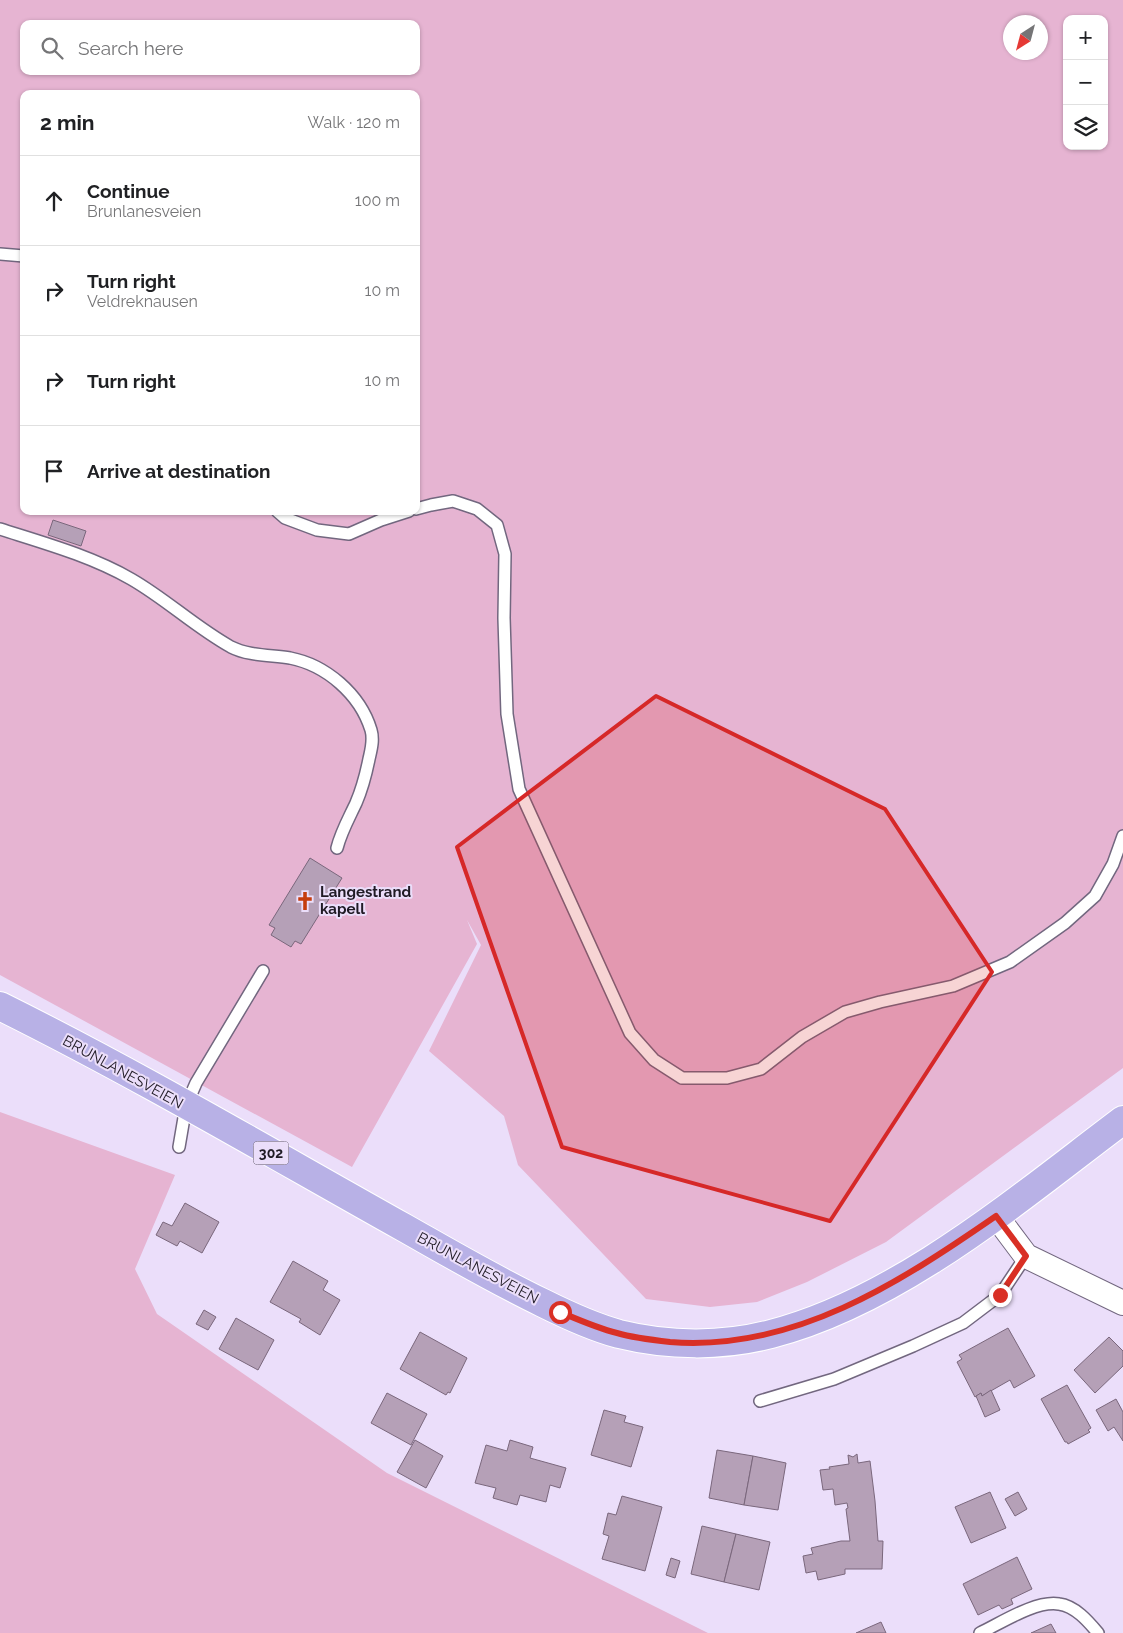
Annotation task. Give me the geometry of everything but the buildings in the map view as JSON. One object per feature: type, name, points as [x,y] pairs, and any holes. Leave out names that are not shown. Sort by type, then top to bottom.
[{"type":"main road","name":"BRUNLANESVEIEN","points":[[0,1006],[186,1106],[519,1291],[587,1324],[619,1334],[653,1340],[694,1344],[738,1340],[769,1335],[803,1325],[834,1312],[940,1255],[996,1216],[1123,1120]]},
{"type":"street","points":[[996,1216],[1026,1256],[1123,1303]]},
{"type":"lane","points":[[0,254],[20,256]]},
{"type":"lane","points":[[420,508],[453,501],[478,509],[496,525],[505,554],[504,618],[507,714],[519,790],[630,1033],[654,1060],[682,1078],[726,1078],[761,1069],[802,1037],[845,1012],[880,1002],[953,986],[1010,962],[1064,924],[1095,896],[1113,864],[1123,836]]},
{"type":"lane","points":[[281,515],[317,530],[349,534],[397,515]]},
{"type":"lane","points":[[0,530],[112,569],[145,588],[233,648],[255,654],[290,658],[311,665],[330,676],[347,690],[359,703],[367,718],[372,732],[372,745],[357,801],[339,837],[337,848]]},
{"type":"lane","points":[[179,1147],[186,1106],[196,1083],[262,971]]},
{"type":"lane","points":[[760,1401],[834,1378],[914,1346],[963,1323],[1000,1295],[1026,1256]]},
{"type":"lane","points":[[980,1633],[1025,1611],[1048,1603],[1061,1604],[1072,1609],[1098,1633]]},
{"type":"highlighted area","points":[[656,696],[885,809],[992,972],[830,1221],[562,1147],[457,847]]},
{"type":"shaded area","points":[[0,0],[1123,0],[1123,1068],[886,1242],[807,1282],[757,1302],[710,1307],[646,1299],[518,1165],[504,1116],[429,1051],[481,945],[467,920],[477,944],[352,1167],[0,975]]},
{"type":"shaded area","points":[[0,1112],[175,1175],[135,1269],[157,1314],[387,1473],[708,1633],[0,1633]]},
{"type":"place","name":"Langestrand kapell","points":[[305,901]]},
{"type":"route","points":[[560,1312],[587,1324],[619,1334],[653,1340],[694,1344],[769,1335],[803,1325],[868,1296],[940,1255],[996,1216],[1026,1256],[1000,1295]]}]
